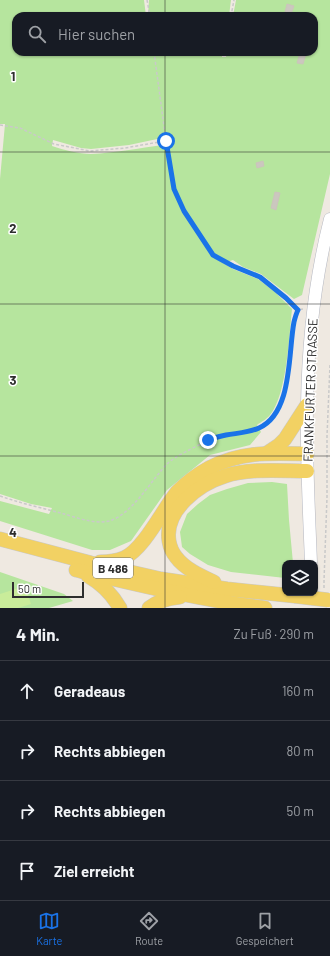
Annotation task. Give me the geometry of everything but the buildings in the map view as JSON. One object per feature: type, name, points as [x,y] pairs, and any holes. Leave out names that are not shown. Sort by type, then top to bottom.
[{"type":"main road","name":"FRANKFURTER STRASSE","points":[[311,560],[307,472],[309,357],[314,310],[330,219]]},
{"type":"main road","points":[[267,453],[279,446],[285,439],[307,405]]},
{"type":"main road","points":[[91,563],[124,558],[134,552],[145,540],[163,511],[178,491],[208,469],[232,459],[254,454],[307,454]]},
{"type":"main road","points":[[227,589],[198,575],[176,558],[170,546],[168,536],[169,526],[174,513],[204,485],[224,476],[237,473],[268,470],[307,472]]},
{"type":"main road","name":"B 486","points":[[0,539],[91,563],[161,579],[227,589],[295,596],[328,596]]},
{"type":"main road","name":"B 486","points":[[0,539],[76,570],[95,580],[104,586],[120,608]]},
{"type":"main road","name":"B 486","points":[[76,570],[133,584],[265,608]]},
{"type":"main road","points":[[312,596],[313,608]]},
{"type":"main road","points":[[149,608],[167,598],[179,597],[209,599]]},
{"type":"path","points":[[147,0],[149,12]]},
{"type":"path","points":[[232,12],[234,0]]},
{"type":"path","points":[[0,496],[85,520],[101,522],[111,521],[120,516],[133,505],[168,463],[186,451],[208,440],[226,435],[252,431],[261,427],[273,418],[279,409],[283,398],[289,373],[294,322],[298,310],[260,277],[233,266],[213,255],[184,211],[174,189],[155,56]]},
{"type":"path","points":[[0,125],[20,128],[54,144],[90,151],[125,148],[166,141]]},
{"type":"path","points":[[328,596],[324,581],[330,365]]},
{"type":"green space","points":[[0,0],[144,0],[146,12],[12,12],[12,56],[226,57],[318,56],[318,12],[234,12],[236,0],[330,0],[330,174],[302,295],[294,299],[261,274],[243,267],[233,260],[223,263],[233,269],[258,279],[275,292],[292,309],[284,379],[276,406],[266,419],[257,425],[261,432],[250,445],[210,455],[167,490],[131,541],[110,550],[92,550],[0,521],[0,501],[49,514],[52,508],[31,504],[0,494],[0,179],[5,124],[0,124]],"holes":[[[162,138],[163,145],[118,152],[91,154],[72,152],[52,146],[53,140],[81,148],[91,149],[129,145]]]},
{"type":"green space","points":[[149,0],[231,0],[230,12],[148,12]]},
{"type":"green space","points":[[272,482],[287,484],[293,560],[282,560],[282,578],[231,572],[208,565],[190,554],[182,547],[180,532],[187,514],[210,495],[248,483]]},
{"type":"green space","points":[[0,572],[64,594],[73,601],[49,608],[0,608]]},
{"type":"green space","points":[[25,586],[31,604],[18,608],[0,608],[0,594]]},
{"type":"route","points":[[166,141],[174,189],[184,211],[213,255],[233,266],[260,277],[298,310],[294,322],[289,373],[283,398],[279,409],[273,418],[261,427],[252,431],[226,435],[208,440]]}]
